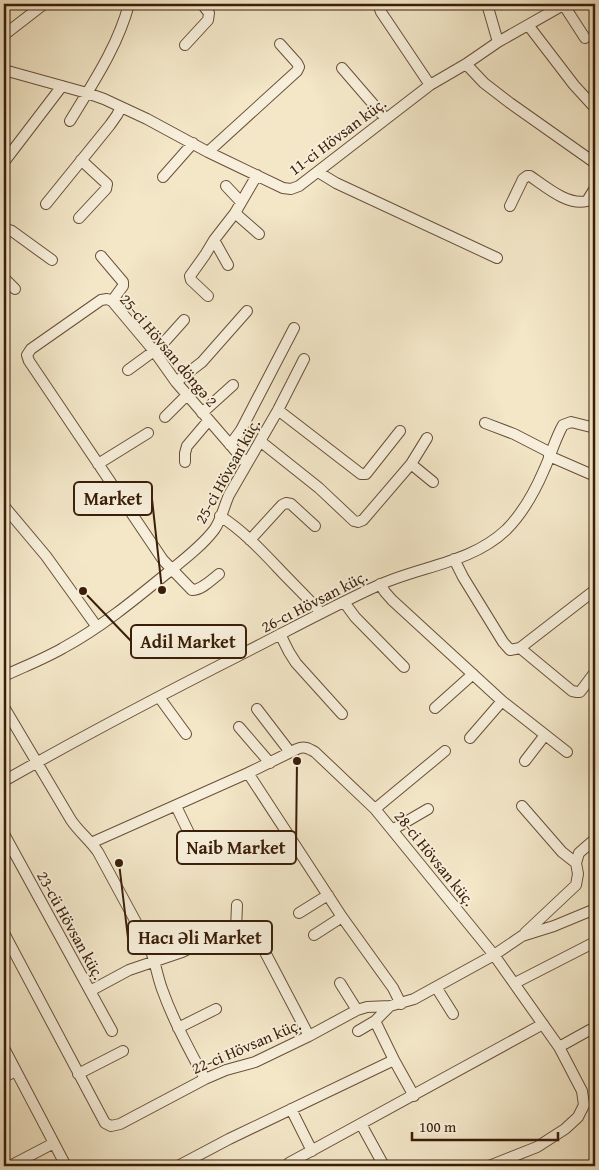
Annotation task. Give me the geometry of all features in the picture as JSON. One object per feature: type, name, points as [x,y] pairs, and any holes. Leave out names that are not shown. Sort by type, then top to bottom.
[{"type":"street","points":[[4,35],[44,4]]},
{"type":"street","points":[[70,121],[109,55],[124,23],[129,4]]},
{"type":"street","points":[[185,46],[208,20],[209,14],[202,4]]},
{"type":"street","points":[[378,4],[381,12],[430,85]]},
{"type":"street","points":[[486,4],[498,42]]},
{"type":"street","points":[[564,4],[585,38]]},
{"type":"street","name":"11-ci Hövsan küç.","points":[[4,70],[87,93],[121,107],[208,152],[283,188],[291,189],[299,186],[318,172],[430,85],[498,42],[564,4]]},
{"type":"street","points":[[528,25],[574,86],[595,108]]},
{"type":"street","points":[[208,152],[297,71],[297,63],[280,44]]},
{"type":"street","points":[[466,64],[484,83],[510,103],[595,163]]},
{"type":"street","points":[[342,68],[386,119]]},
{"type":"street","points":[[4,162],[62,86]]},
{"type":"street","points":[[46,204],[114,120],[121,107]]},
{"type":"street","points":[[163,177],[193,143]]},
{"type":"street","points":[[79,218],[106,189],[106,184],[81,160]]},
{"type":"street","points":[[318,172],[336,183],[496,258]]},
{"type":"street","points":[[208,296],[191,280],[190,276],[235,213],[257,175]]},
{"type":"street","points":[[510,206],[526,176],[530,176],[558,196],[582,202],[587,201],[595,188]]},
{"type":"street","points":[[226,186],[241,202]]},
{"type":"street","points":[[235,213],[259,234]]},
{"type":"street","points":[[4,232],[12,231],[52,260]]},
{"type":"street","points":[[214,240],[228,265]]},
{"type":"street","points":[[101,256],[123,282],[123,286],[112,301]]},
{"type":"street","points":[[5,280],[14,289]]},
{"type":"street","name":"25-ci Hövsan döngə 2","points":[[219,574],[196,590],[192,590],[162,560],[29,360],[27,355],[30,349],[101,300],[112,301],[154,351],[176,382],[246,463]]},
{"type":"street","points":[[176,382],[202,362],[248,311]]},
{"type":"street","points":[[128,370],[154,351],[184,320]]},
{"type":"street","points":[[230,444],[241,430],[294,328]]},
{"type":"street","name":"25-ci Hövsan küç.","points":[[4,676],[63,648],[116,614],[172,569],[214,530],[229,495],[278,410],[304,359]]},
{"type":"street","points":[[185,462],[187,446],[206,417],[233,386]]},
{"type":"street","points":[[165,417],[187,395]]},
{"type":"street","points":[[278,410],[361,474],[366,474],[400,431]]},
{"type":"street","name":"26-cı Hövsan küç.","points":[[4,781],[158,697],[321,613],[380,584],[466,556],[493,540],[515,520],[526,503],[544,470],[563,425],[571,422],[595,428]]},
{"type":"street","points":[[485,423],[514,434],[550,455],[595,476]]},
{"type":"street","points":[[98,464],[148,433]]},
{"type":"street","points":[[260,440],[358,522],[363,520],[411,464],[427,438]]},
{"type":"street","points":[[411,464],[433,482]]},
{"type":"street","points":[[250,540],[286,503],[291,504],[315,526]]},
{"type":"street","points":[[4,506],[46,556],[97,627]]},
{"type":"street","points":[[220,516],[250,540],[321,613]]},
{"type":"street","points":[[454,559],[462,577],[510,650],[520,648],[595,590]]},
{"type":"street","points":[[380,584],[392,600],[502,701],[567,752]]},
{"type":"street","points":[[344,602],[355,617],[404,667]]},
{"type":"street","points":[[280,634],[296,663],[342,714]]},
{"type":"street","points":[[520,648],[572,691],[580,692],[595,672]]},
{"type":"street","points":[[435,708],[472,674]]},
{"type":"street","points":[[158,697],[186,734]]},
{"type":"street","points":[[470,738],[502,701]]},
{"type":"street","points":[[4,706],[78,830],[91,842],[98,852],[150,948],[161,987],[178,1028],[205,1079]]},
{"type":"street","points":[[257,708],[290,752]]},
{"type":"street","points":[[240,727],[270,763]]},
{"type":"street","points":[[525,761],[545,735]]},
{"type":"street","name":"28-ci Hövsan küç.","points":[[91,842],[176,806],[270,763],[297,748],[309,748],[315,752],[375,809],[494,955],[559,1047],[582,1091],[584,1105],[578,1118],[565,1129],[537,1147],[489,1166]]},
{"type":"street","points":[[375,809],[445,751]]},
{"type":"street","points":[[248,773],[342,917],[393,988],[395,1005],[358,1032]]},
{"type":"street","points":[[176,806],[190,833]]},
{"type":"street","points":[[522,806],[562,852],[576,863]]},
{"type":"street","points":[[392,830],[428,809]]},
{"type":"street","name":"23-cü Hövsan küç.","points":[[4,834],[112,1031]]},
{"type":"street","points":[[522,936],[576,885],[578,874],[576,863],[579,853],[595,839]]},
{"type":"street","points":[[299,913],[328,895]]},
{"type":"street","points":[[236,929],[237,905]]},
{"type":"street","name":"22-ci Hövsan küç.","points":[[4,933],[105,1123],[111,1126],[120,1124],[205,1079],[226,1070],[255,1062],[357,1010],[367,1007],[395,1005],[414,999],[494,955],[522,936],[554,926],[595,909]]},
{"type":"street","points":[[314,935],[342,917]]},
{"type":"street","points":[[90,991],[129,970],[182,952],[224,932],[242,928],[256,935],[309,1036]]},
{"type":"street","points":[[515,983],[595,942]]},
{"type":"street","points":[[340,983],[357,1010]]},
{"type":"street","points":[[436,987],[453,1014]]},
{"type":"street","points":[[178,1028],[216,1009]]},
{"type":"street","points":[[375,1021],[414,1096]]},
{"type":"street","points":[[288,1166],[289,1163],[543,1024]]},
{"type":"street","points":[[559,1047],[595,1027]]},
{"type":"street","points":[[4,1048],[66,1166]]},
{"type":"street","points":[[78,1074],[123,1051]]},
{"type":"street","points":[[178,1166],[229,1139],[394,1060]]},
{"type":"street","points":[[4,1077],[16,1071]]},
{"type":"street","points":[[291,1109],[312,1151]]},
{"type":"street","points":[[362,1124],[384,1166]]},
{"type":"street","points":[[10,1166],[54,1143]]},
{"type":"place","name":"Market","points":[[162,590]]},
{"type":"place","name":"Adil Market","points":[[83,591]]},
{"type":"place","name":"Naib Market","points":[[297,761]]},
{"type":"place","name":"Hacı Əli Market","points":[[119,863]]}]
